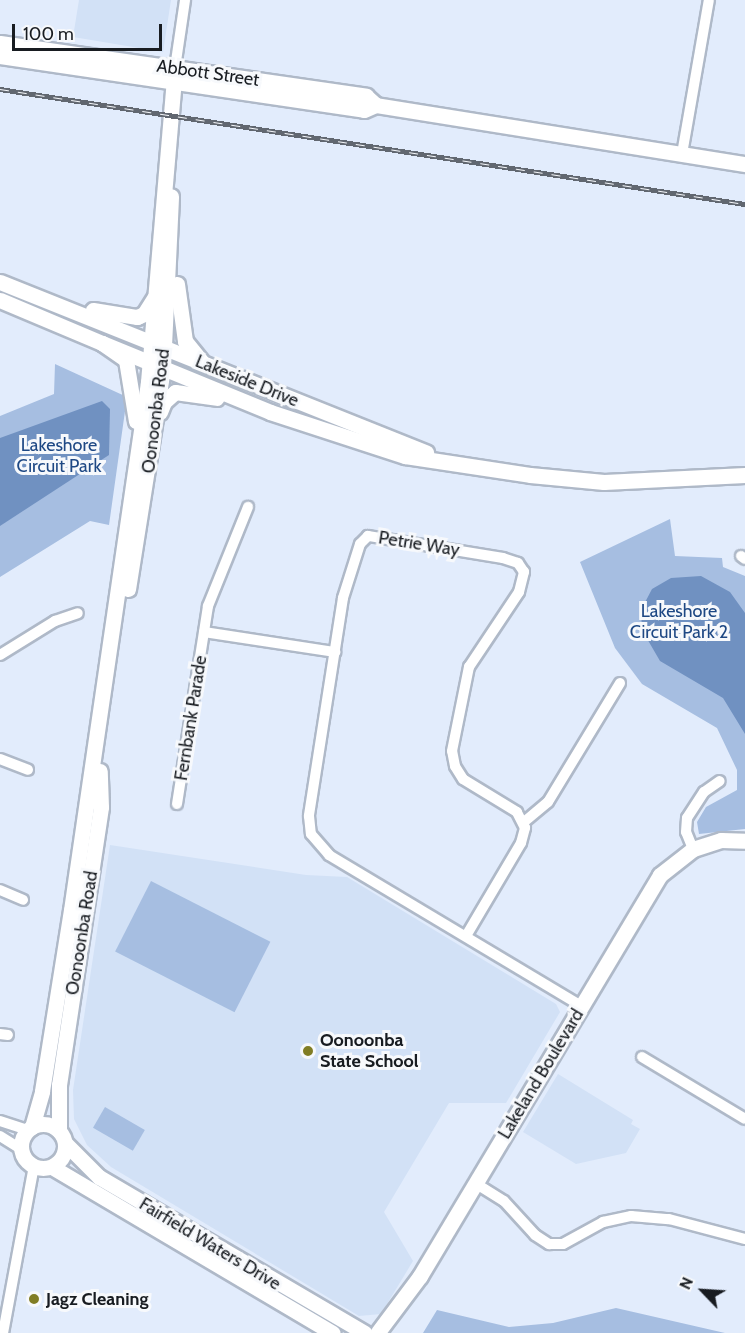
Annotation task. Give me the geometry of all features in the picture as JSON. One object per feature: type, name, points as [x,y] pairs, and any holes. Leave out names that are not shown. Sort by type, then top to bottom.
[{"type":"street","points":[[175,68],[186,0]]},
{"type":"street","points":[[682,154],[709,0]]},
{"type":"street","name":"Abbott Street","points":[[0,44],[366,96],[376,105]]},
{"type":"street","name":"Abbott Street","points":[[0,56],[173,84],[364,110],[376,105],[745,164]]},
{"type":"street","name":"Oonoonba Road","points":[[158,344],[156,293],[175,68]]},
{"type":"street","name":"Oonoonba Road","points":[[106,679],[140,523],[156,423],[156,365],[172,228],[169,140]]},
{"type":"street","points":[[172,228],[179,315],[185,341],[203,364]]},
{"type":"street","name":"Lakeside Drive","points":[[0,282],[46,298],[203,364],[461,464]]},
{"type":"street","points":[[46,298],[137,317],[149,309],[156,293]]},
{"type":"street","name":"Lakeside Drive","points":[[0,300],[270,412],[405,456],[604,482],[745,475]]},
{"type":"street","name":"Lakeside Drive","points":[[102,343],[129,365],[136,419],[135,472]]},
{"type":"street","name":"Oonoonba Road","points":[[30,1129],[44,1080],[98,735],[135,472],[156,365]]},
{"type":"street","points":[[156,423],[164,402],[175,392],[200,393],[270,412]]},
{"type":"street","name":"Fernbank Parade","points":[[177,804],[211,594],[248,507]]},
{"type":"street","name":"Petrie Way","points":[[524,822],[517,812],[463,779],[454,766],[452,751],[469,667],[524,584],[524,572],[518,563],[378,536],[365,537],[346,584],[309,816],[310,834],[329,855],[581,1006]]},
{"type":"street","points":[[0,655],[55,621],[78,614]]},
{"type":"street","name":"Fernbank Parade","points":[[204,632],[335,652]]},
{"type":"street","points":[[466,936],[521,843],[524,822],[548,802],[620,682]]},
{"type":"street","name":"Oonoonba Road","points":[[62,1137],[59,1085],[101,807],[98,735]]},
{"type":"street","points":[[0,759],[28,770]]},
{"type":"street","points":[[693,849],[686,832],[687,818],[704,792],[720,780]]},
{"type":"street","name":"Lakeland Boulevard","points":[[378,1333],[399,1308],[660,875],[693,849],[721,840],[745,841]]},
{"type":"street","points":[[0,890],[23,900]]},
{"type":"street","points":[[642,1057],[745,1119]]},
{"type":"street","points":[[0,1121],[30,1129],[46,1124],[62,1137],[62,1157],[52,1167],[34,1166]]},
{"type":"street","points":[[21,1149],[30,1129]]},
{"type":"street","points":[[0,1136],[21,1149],[34,1166],[3,1333]]},
{"type":"street","name":"Fairfield Waters Drive","points":[[62,1137],[99,1177],[378,1333]]},
{"type":"street","name":"Fairfield Waters Drive","points":[[52,1167],[333,1333]]},
{"type":"street","points":[[475,1183],[504,1201],[535,1235],[549,1244],[563,1244],[603,1222],[631,1216],[669,1220],[745,1239]]},
{"type":"shaded area","points":[[79,0],[171,0],[163,52],[73,37]]},
{"type":"shaded area","points":[[102,401],[110,409],[109,455],[0,526],[0,438]]},
{"type":"shaded area","points":[[701,576],[730,592],[745,613],[745,734],[723,698],[660,661],[642,630],[641,610],[652,589],[671,578]]},
{"type":"shaded area","name":"Oonoonba State School","points":[[110,845],[306,875],[347,877],[556,1004],[560,1012],[506,1103],[449,1103],[384,1212],[413,1261],[381,1314],[359,1316],[111,1167],[87,1145],[74,1119],[73,1090]]},
{"type":"shaded area","points":[[558,1074],[633,1120],[631,1124],[640,1129],[626,1153],[576,1164],[523,1132]]},
{"type":"green space","name":"Lakeshore Circuit Park","points":[[55,364],[127,397],[109,525],[90,521],[0,577],[0,416],[54,394]]},
{"type":"green space","name":"Lakeshore Circuit Park 2","points":[[670,519],[675,556],[722,558],[723,567],[745,576],[745,829],[699,834],[697,822],[706,807],[737,790],[737,770],[717,728],[642,684],[615,648],[580,562]]},
{"type":"green space","points":[[151,881],[270,942],[235,1012],[115,951]]},
{"type":"green space","points":[[105,1107],[145,1130],[133,1151],[93,1128]]},
{"type":"green space","points":[[616,1308],[725,1333],[423,1333],[437,1310],[509,1327],[553,1323]]},
{"type":"railway","points":[[0,89],[745,204]]},
{"type":"place","name":"Oonoonba State School","points":[[308,1051]]},
{"type":"place","name":"Jagz Cleaning","points":[[34,1299]]}]
